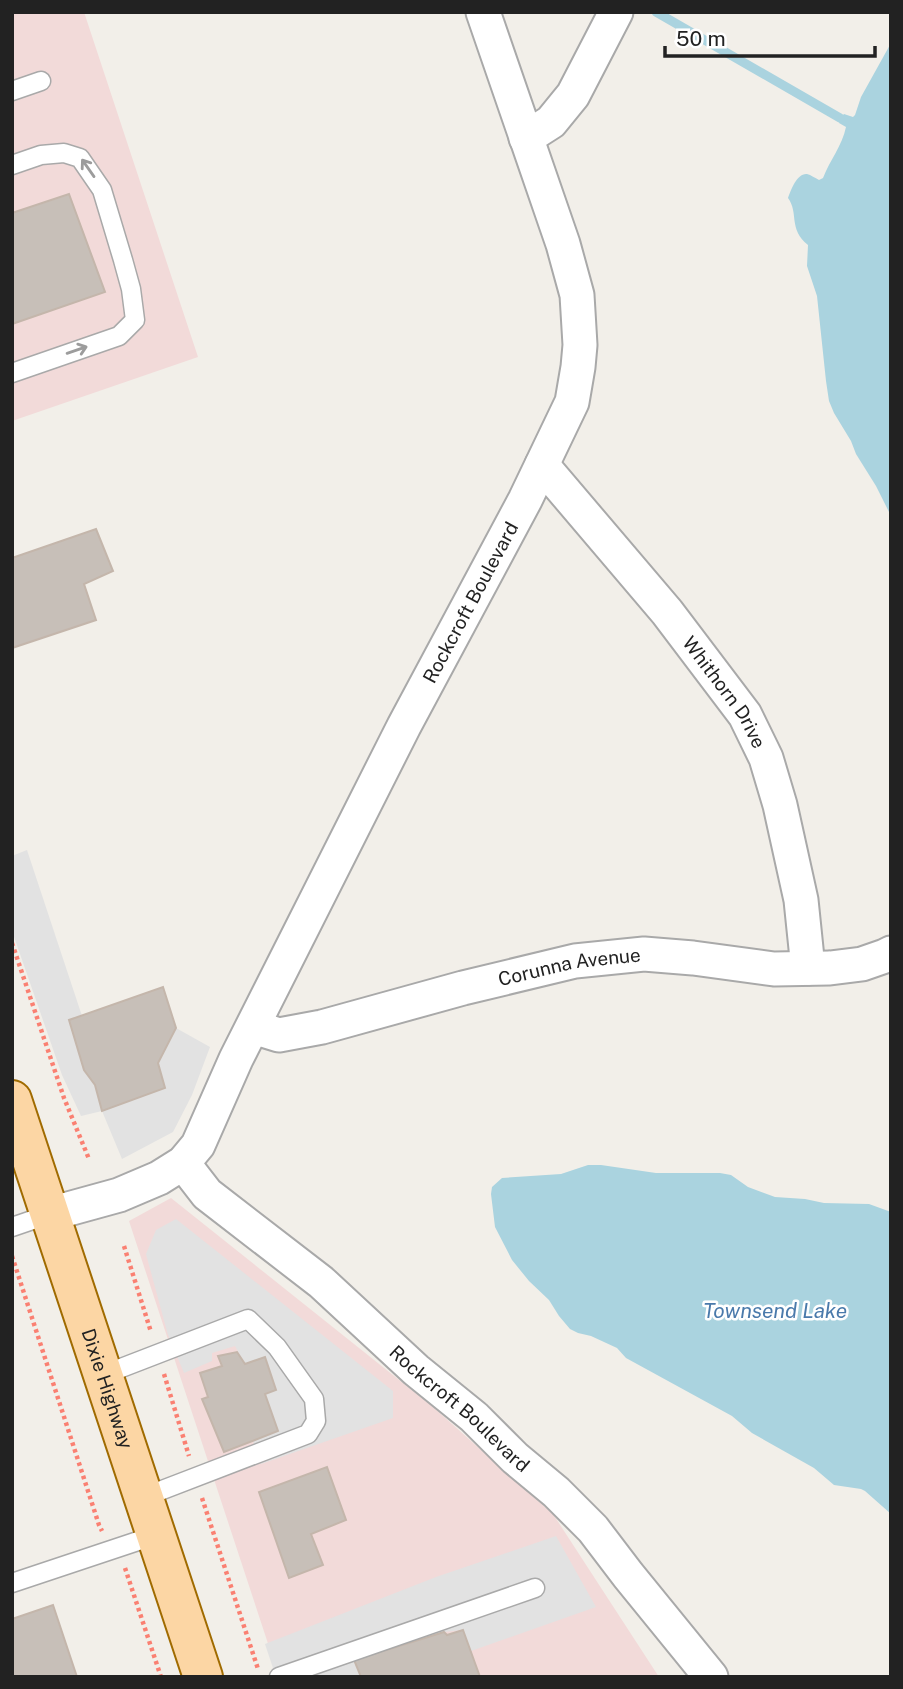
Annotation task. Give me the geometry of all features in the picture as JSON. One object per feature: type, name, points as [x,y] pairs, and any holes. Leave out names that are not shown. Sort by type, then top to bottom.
[{"type":"main road","name":"Dixie Highway","points":[[12,1100],[203,1677]]},
{"type":"street","name":"Rockcroft Boulevard","points":[[50,1214],[118,1195],[159,1178],[183,1163],[198,1145],[236,1059],[404,726],[525,500],[572,402],[580,345],[577,295],[563,244],[483,12]]},
{"type":"street","points":[[526,138],[551,122],[573,95],[616,12]]},
{"type":"street","name":"Whithorn Drive","points":[[541,466],[667,612],[745,715],[766,758],[779,804],[800,900],[808,968]]},
{"type":"street","name":"Corunna Avenue","points":[[253,1027],[279,1035],[322,1027],[463,988],[575,961],[645,954],[774,969],[830,968],[862,964],[891,953]]},
{"type":"street","name":"Rockcroft Boulevard","points":[[183,1163],[207,1194],[321,1282],[416,1370],[474,1417],[515,1458],[556,1492],[593,1529],[712,1677]]},
{"type":"lane","points":[[12,91],[41,81]]},
{"type":"lane","points":[[12,164],[41,155],[64,153],[80,158],[102,190],[131,289],[135,320],[119,336],[12,373]]},
{"type":"lane","points":[[12,1227],[50,1214]]},
{"type":"lane","points":[[103,1375],[248,1319],[277,1347],[314,1399],[316,1422],[308,1434],[144,1497]]},
{"type":"lane","points":[[12,1583],[156,1535]]},
{"type":"lane","points":[[279,1677],[535,1588]]},
{"type":"path","points":[[12,943],[64,1098],[89,1160]]},
{"type":"path","points":[[12,1256],[99,1525],[127,1572],[161,1677]]},
{"type":"shaded area","points":[[12,12],[84,12],[198,357],[12,421]]},
{"type":"shaded area","points":[[27,850],[82,1016],[69,1021],[84,1070],[95,1085],[102,1111],[81,1116],[62,1075],[12,931],[12,856]]},
{"type":"shaded area","points":[[176,1028],[210,1047],[192,1095],[173,1132],[122,1159],[102,1111],[165,1088],[158,1063]]},
{"type":"shaded area","points":[[171,1198],[433,1407],[553,1514],[659,1677],[279,1677],[129,1221]]},
{"type":"shaded area","points":[[176,1219],[393,1391],[393,1418],[261,1464],[253,1441],[278,1431],[265,1394],[276,1389],[265,1357],[245,1364],[235,1346],[212,1353],[212,1361],[184,1373],[168,1335],[146,1254],[156,1230]]},
{"type":"shaded area","points":[[556,1536],[596,1607],[471,1651],[463,1630],[444,1632],[355,1660],[361,1677],[276,1677],[265,1644],[436,1577]]},
{"type":"water","points":[[891,43],[891,516],[829,401],[817,296],[807,266],[808,245],[798,233],[788,198],[803,174],[819,180],[823,178],[846,127],[839,123],[840,118],[844,114],[853,117],[855,115],[861,97]]},
{"type":"water","name":"Townsend Lake","points":[[588,1165],[656,1173],[720,1173],[731,1175],[748,1187],[775,1197],[824,1203],[869,1204],[891,1212],[891,1514],[865,1491],[834,1485],[814,1468],[752,1433],[732,1416],[626,1358],[617,1348],[570,1329],[549,1300],[512,1260],[495,1227],[491,1194],[492,1187],[502,1178],[561,1174]]},
{"type":"building","points":[[69,194],[105,292],[12,324],[12,213]]},
{"type":"building","points":[[96,529],[113,571],[84,584],[96,620],[12,648],[12,558]]},
{"type":"building","points":[[163,987],[176,1028],[158,1063],[165,1088],[102,1111],[95,1085],[84,1070],[69,1020]]},
{"type":"building","points":[[237,1352],[245,1364],[265,1357],[276,1390],[265,1394],[278,1431],[224,1452],[202,1399],[208,1397],[200,1373],[222,1366],[218,1356]]},
{"type":"building","points":[[327,1467],[346,1520],[311,1534],[323,1565],[289,1578],[259,1492]]},
{"type":"building","points":[[53,1605],[77,1677],[12,1677],[12,1619]]},
{"type":"building","points":[[463,1630],[480,1677],[361,1677],[354,1660],[444,1632],[447,1635]]},
{"type":"waterway","points":[[656,12],[840,118]]}]
